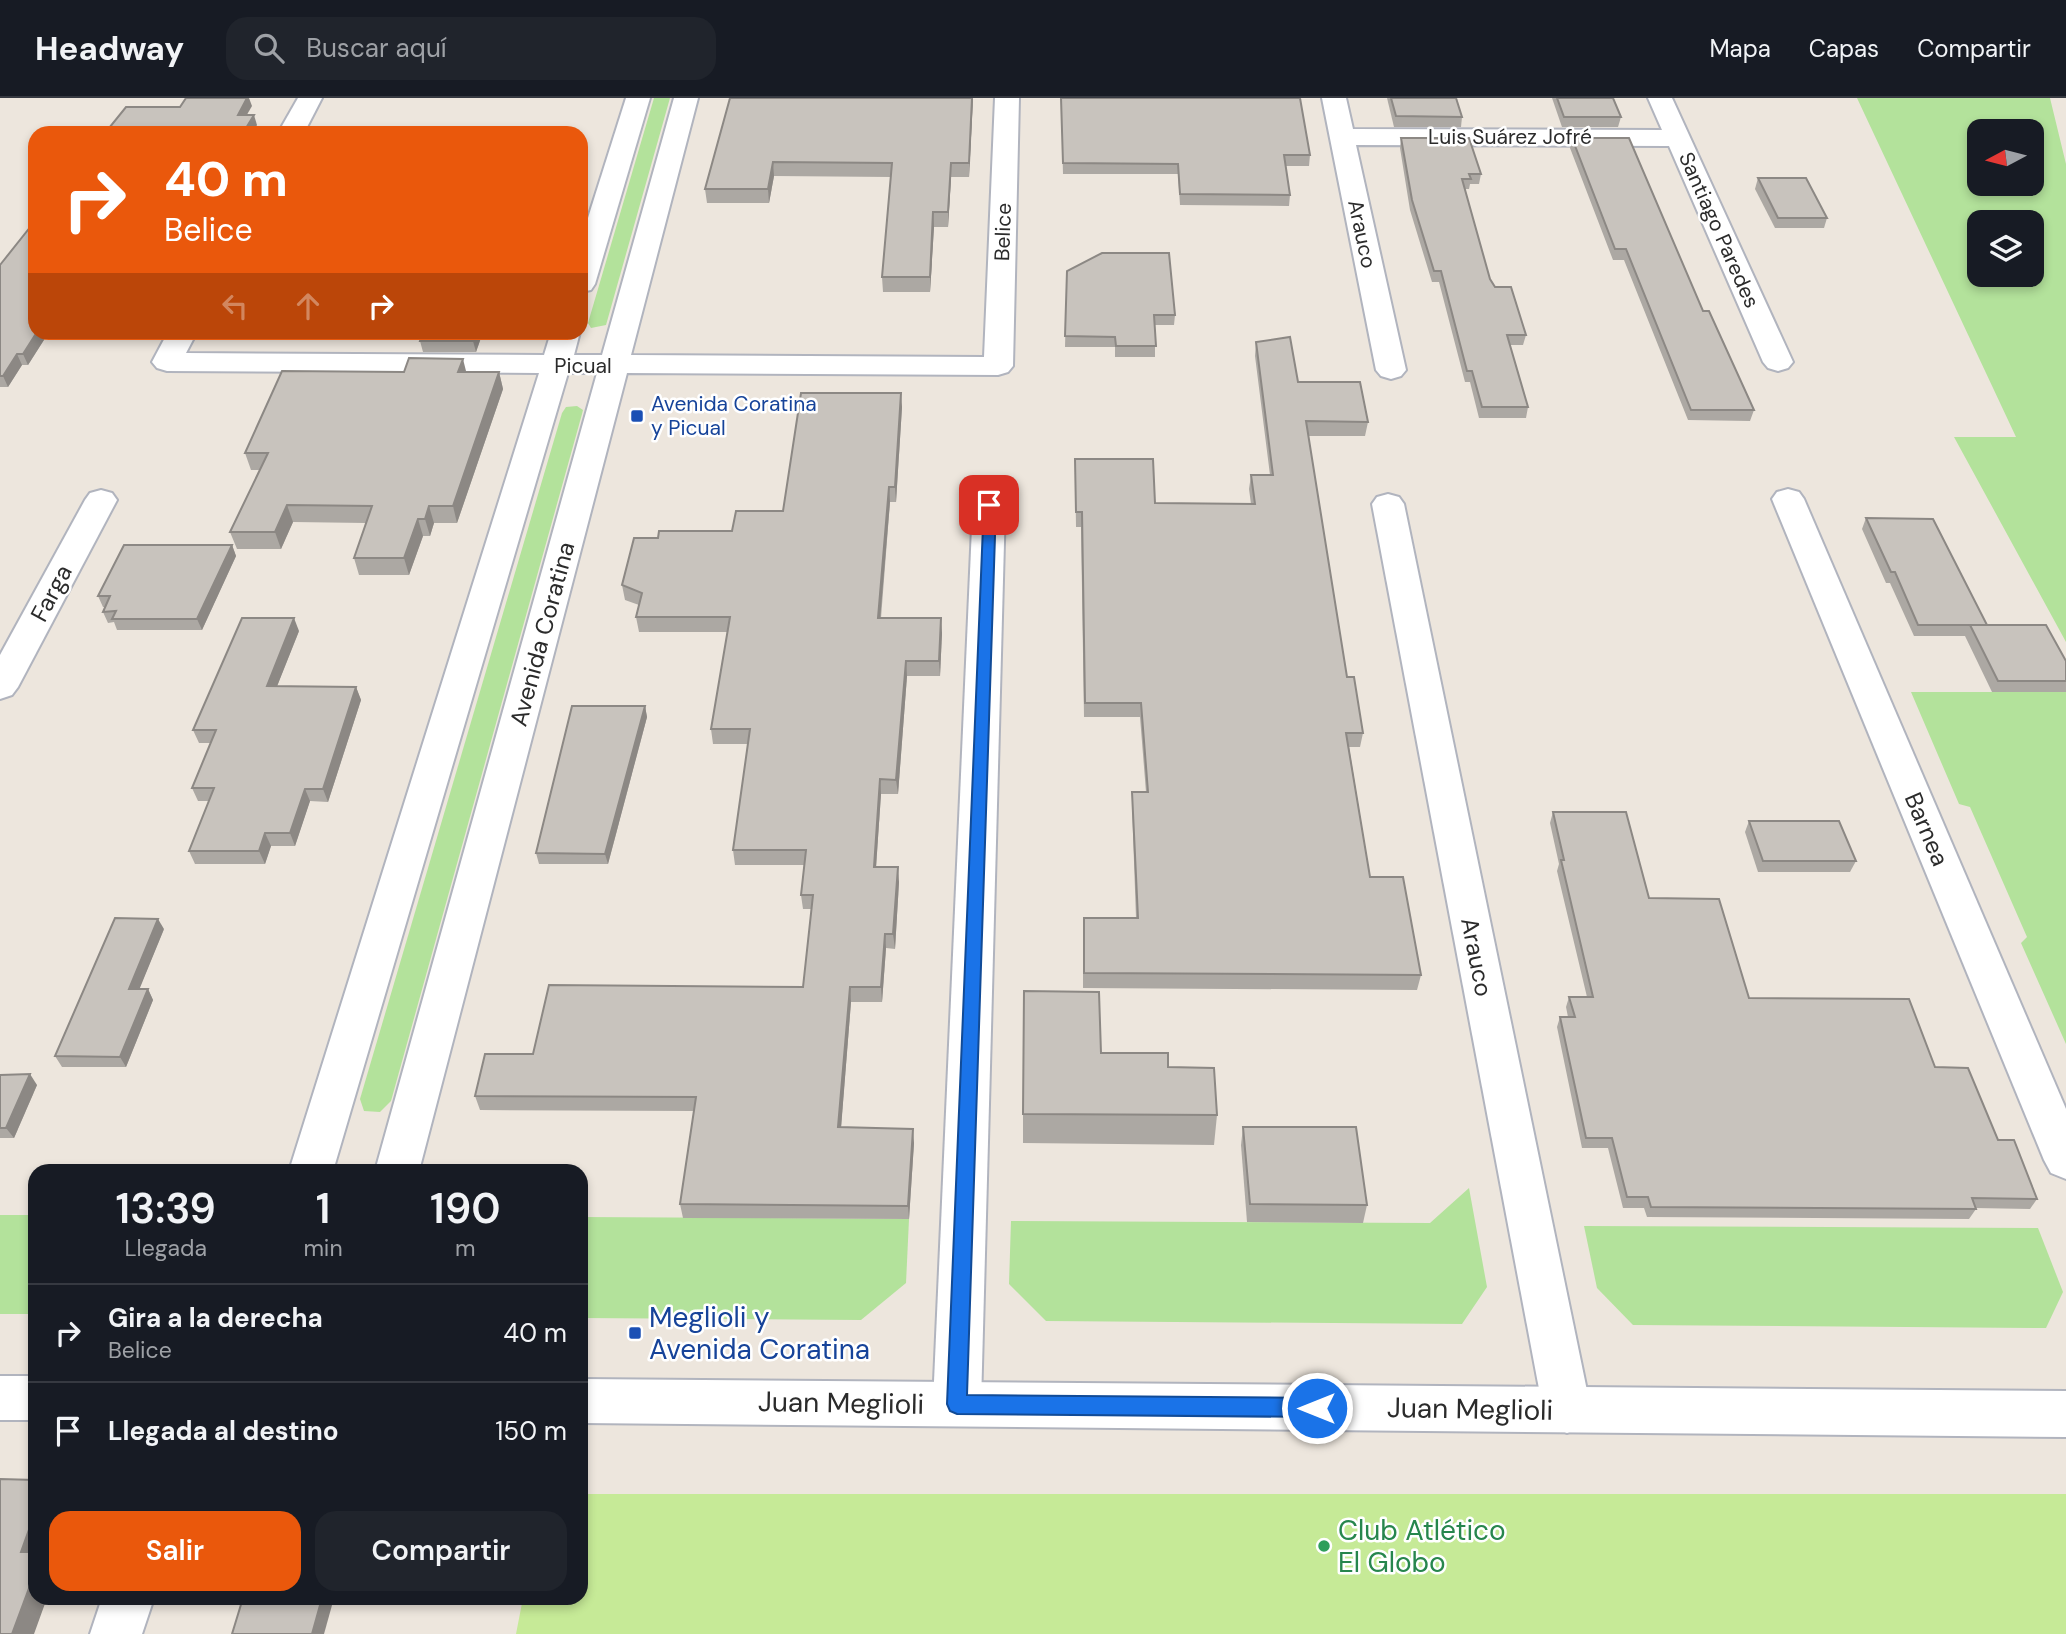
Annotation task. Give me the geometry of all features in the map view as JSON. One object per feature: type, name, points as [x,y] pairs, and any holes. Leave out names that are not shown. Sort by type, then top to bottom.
[{"type":"street","points":[[295,126],[310,98]]},
{"type":"street","points":[[588,261],[638,98]]},
{"type":"street","name":"Avenida Coratina","points":[[399,1164],[686,98]]},
{"type":"street","name":"Belice","points":[[998,366],[1007,98]]},
{"type":"street","name":"Arauco","points":[[1334,98],[1391,370]]},
{"type":"street","name":"Santiago Paredes","points":[[1660,98],[1779,362]]},
{"type":"street","name":"Luis Suárez Jofré","points":[[1342,137],[1678,138]]},
{"type":"street","name":"Picual","points":[[179,340],[167,362],[561,349],[614,366],[998,366]]},
{"type":"street","points":[[313,1164],[561,349]]},
{"type":"street","name":"Barnea","points":[[1788,499],[2066,1160]]},
{"type":"street","name":"Farga","points":[[0,687],[101,500]]},
{"type":"street","name":"Arauco","points":[[1388,504],[1567,1410]]},
{"type":"street","points":[[957,1404],[989,505]]},
{"type":"street","points":[[0,1398],[28,1398]]},
{"type":"street","name":"Juan Meglioli","points":[[588,1401],[2066,1414]]},
{"type":"street","points":[[116,1634],[126,1605]]},
{"type":"green space","points":[[654,98],[670,98],[606,325],[591,328],[588,323]]},
{"type":"green space","points":[[1857,98],[2050,98],[2066,164],[2066,642],[1954,437],[2016,437]]},
{"type":"green space","points":[[577,406],[583,410],[582,414],[391,1101],[380,1112],[364,1111],[360,1099],[562,413],[566,407]]},
{"type":"green space","points":[[1911,692],[2066,692],[2066,1044],[2021,943],[2027,937],[1970,807],[1959,804]]},
{"type":"green space","points":[[1469,1188],[1487,1287],[1462,1324],[1046,1321],[1009,1284],[1011,1221],[1430,1223]]},
{"type":"green space","points":[[0,1215],[28,1215],[28,1314],[0,1314]]},
{"type":"green space","points":[[588,1217],[909,1219],[906,1283],[861,1320],[588,1318]]},
{"type":"green space","points":[[1584,1226],[2038,1228],[2063,1292],[2046,1328],[1633,1325],[1597,1288]]},
{"type":"green space","name":"Club Atlético El Globo","points":[[588,1494],[2066,1494],[2066,1634],[516,1634],[522,1605],[588,1605]]},
{"type":"building","points":[[186,98],[247,98],[238,115],[254,115],[247,126],[111,126],[126,107],[180,107]]},
{"type":"building","points":[[730,98],[972,98],[969,163],[951,163],[948,212],[933,212],[930,277],[882,277],[892,163],[773,162],[768,189],[705,189]]},
{"type":"building","points":[[1061,98],[1300,98],[1310,155],[1284,155],[1290,195],[1180,194],[1178,164],[1063,163]]},
{"type":"building","points":[[1391,98],[1456,98],[1462,117],[1396,116]]},
{"type":"building","points":[[1557,98],[1613,98],[1621,117],[1564,117]]},
{"type":"building","points":[[1401,138],[1469,138],[1481,174],[1469,174],[1471,179],[1462,179],[1490,279],[1495,287],[1511,287],[1526,335],[1507,335],[1528,407],[1482,407],[1472,371],[1467,371],[1441,271],[1434,271],[1412,200]]},
{"type":"building","points":[[1572,138],[1629,138],[1703,311],[1709,311],[1754,410],[1691,410],[1626,249],[1615,249]]},
{"type":"building","points":[[1758,178],[1806,178],[1827,218],[1778,218]]},
{"type":"building","points":[[28,230],[28,340],[32,340],[23,354],[17,354],[3,376],[0,376],[0,265]]},
{"type":"building","points":[[1102,253],[1169,253],[1175,315],[1154,315],[1156,346],[1116,346],[1115,337],[1065,336],[1067,271]]},
{"type":"building","points":[[1290,337],[1298,382],[1360,382],[1368,422],[1306,421],[1347,677],[1354,677],[1363,733],[1346,733],[1370,877],[1403,877],[1421,975],[1084,973],[1084,918],[1138,918],[1132,792],[1148,792],[1141,703],[1085,703],[1082,512],[1076,512],[1075,459],[1153,459],[1155,503],[1255,504],[1251,475],[1273,475],[1256,342]]},
{"type":"building","points":[[420,340],[473,340],[473,341]]},
{"type":"building","points":[[409,358],[463,359],[458,372],[499,372],[453,506],[429,506],[425,519],[418,519],[404,558],[354,558],[372,506],[287,505],[275,532],[230,532],[268,453],[245,453],[282,371],[404,372]]},
{"type":"building","points":[[801,393],[901,393],[895,487],[889,487],[878,618],[941,618],[939,661],[906,661],[896,780],[880,779],[874,867],[898,867],[893,934],[885,934],[881,987],[850,987],[838,1127],[913,1129],[908,1206],[680,1204],[696,1097],[475,1096],[485,1054],[533,1054],[549,985],[803,987],[813,895],[801,895],[806,850],[733,850],[750,729],[711,729],[730,617],[636,617],[642,593],[622,585],[634,538],[658,538],[659,531],[732,531],[736,511],[783,511]]},
{"type":"building","points":[[1866,518],[1933,519],[1987,625],[1918,625],[1895,572],[1891,572]]},
{"type":"building","points":[[124,545],[232,545],[197,619],[112,619],[116,611],[103,612],[110,596],[98,596]]},
{"type":"building","points":[[242,618],[294,618],[267,686],[356,687],[323,789],[305,789],[290,833],[265,833],[259,851],[189,851],[214,788],[192,788],[216,730],[193,730]]},
{"type":"building","points":[[1970,625],[2046,625],[2066,661],[2066,681],[1998,681]]},
{"type":"building","points":[[572,706],[645,706],[605,854],[536,853]]},
{"type":"building","points":[[1553,812],[1626,812],[1649,898],[1719,899],[1749,998],[1909,999],[1935,1067],[1968,1068],[1998,1140],[2014,1140],[2037,1199],[1972,1198],[1976,1209],[1651,1207],[1648,1197],[1627,1197],[1612,1138],[1586,1138],[1560,1017],[1575,1017],[1569,997],[1593,997],[1561,860],[1564,860]]},
{"type":"building","points":[[1749,821],[1839,821],[1856,861],[1763,861]]},
{"type":"building","points":[[115,918],[158,919],[129,989],[148,989],[120,1057],[55,1056]]},
{"type":"building","points":[[1024,991],[1099,992],[1101,1053],[1168,1053],[1168,1067],[1214,1068],[1217,1115],[1023,1114]]},
{"type":"building","points":[[30,1074],[6,1128],[0,1128],[0,1075]]},
{"type":"building","points":[[1243,1127],[1356,1127],[1367,1205],[1250,1204]]},
{"type":"building","points":[[0,1479],[28,1480],[28,1532],[21,1552],[28,1552],[28,1591],[12,1634],[0,1634]]},
{"type":"building","points":[[241,1605],[320,1605],[312,1634],[232,1634]]},
{"type":"place","name":"Avenida Coratina y Picual","points":[[637,416]]},
{"type":"place","name":"Meglioli y Avenida Coratina","points":[[635,1333]]},
{"type":"place","name":"Club Atlético El Globo","points":[[1324,1546]]},
{"type":"route","points":[[989,505],[957,1404],[1317,1408]]}]
